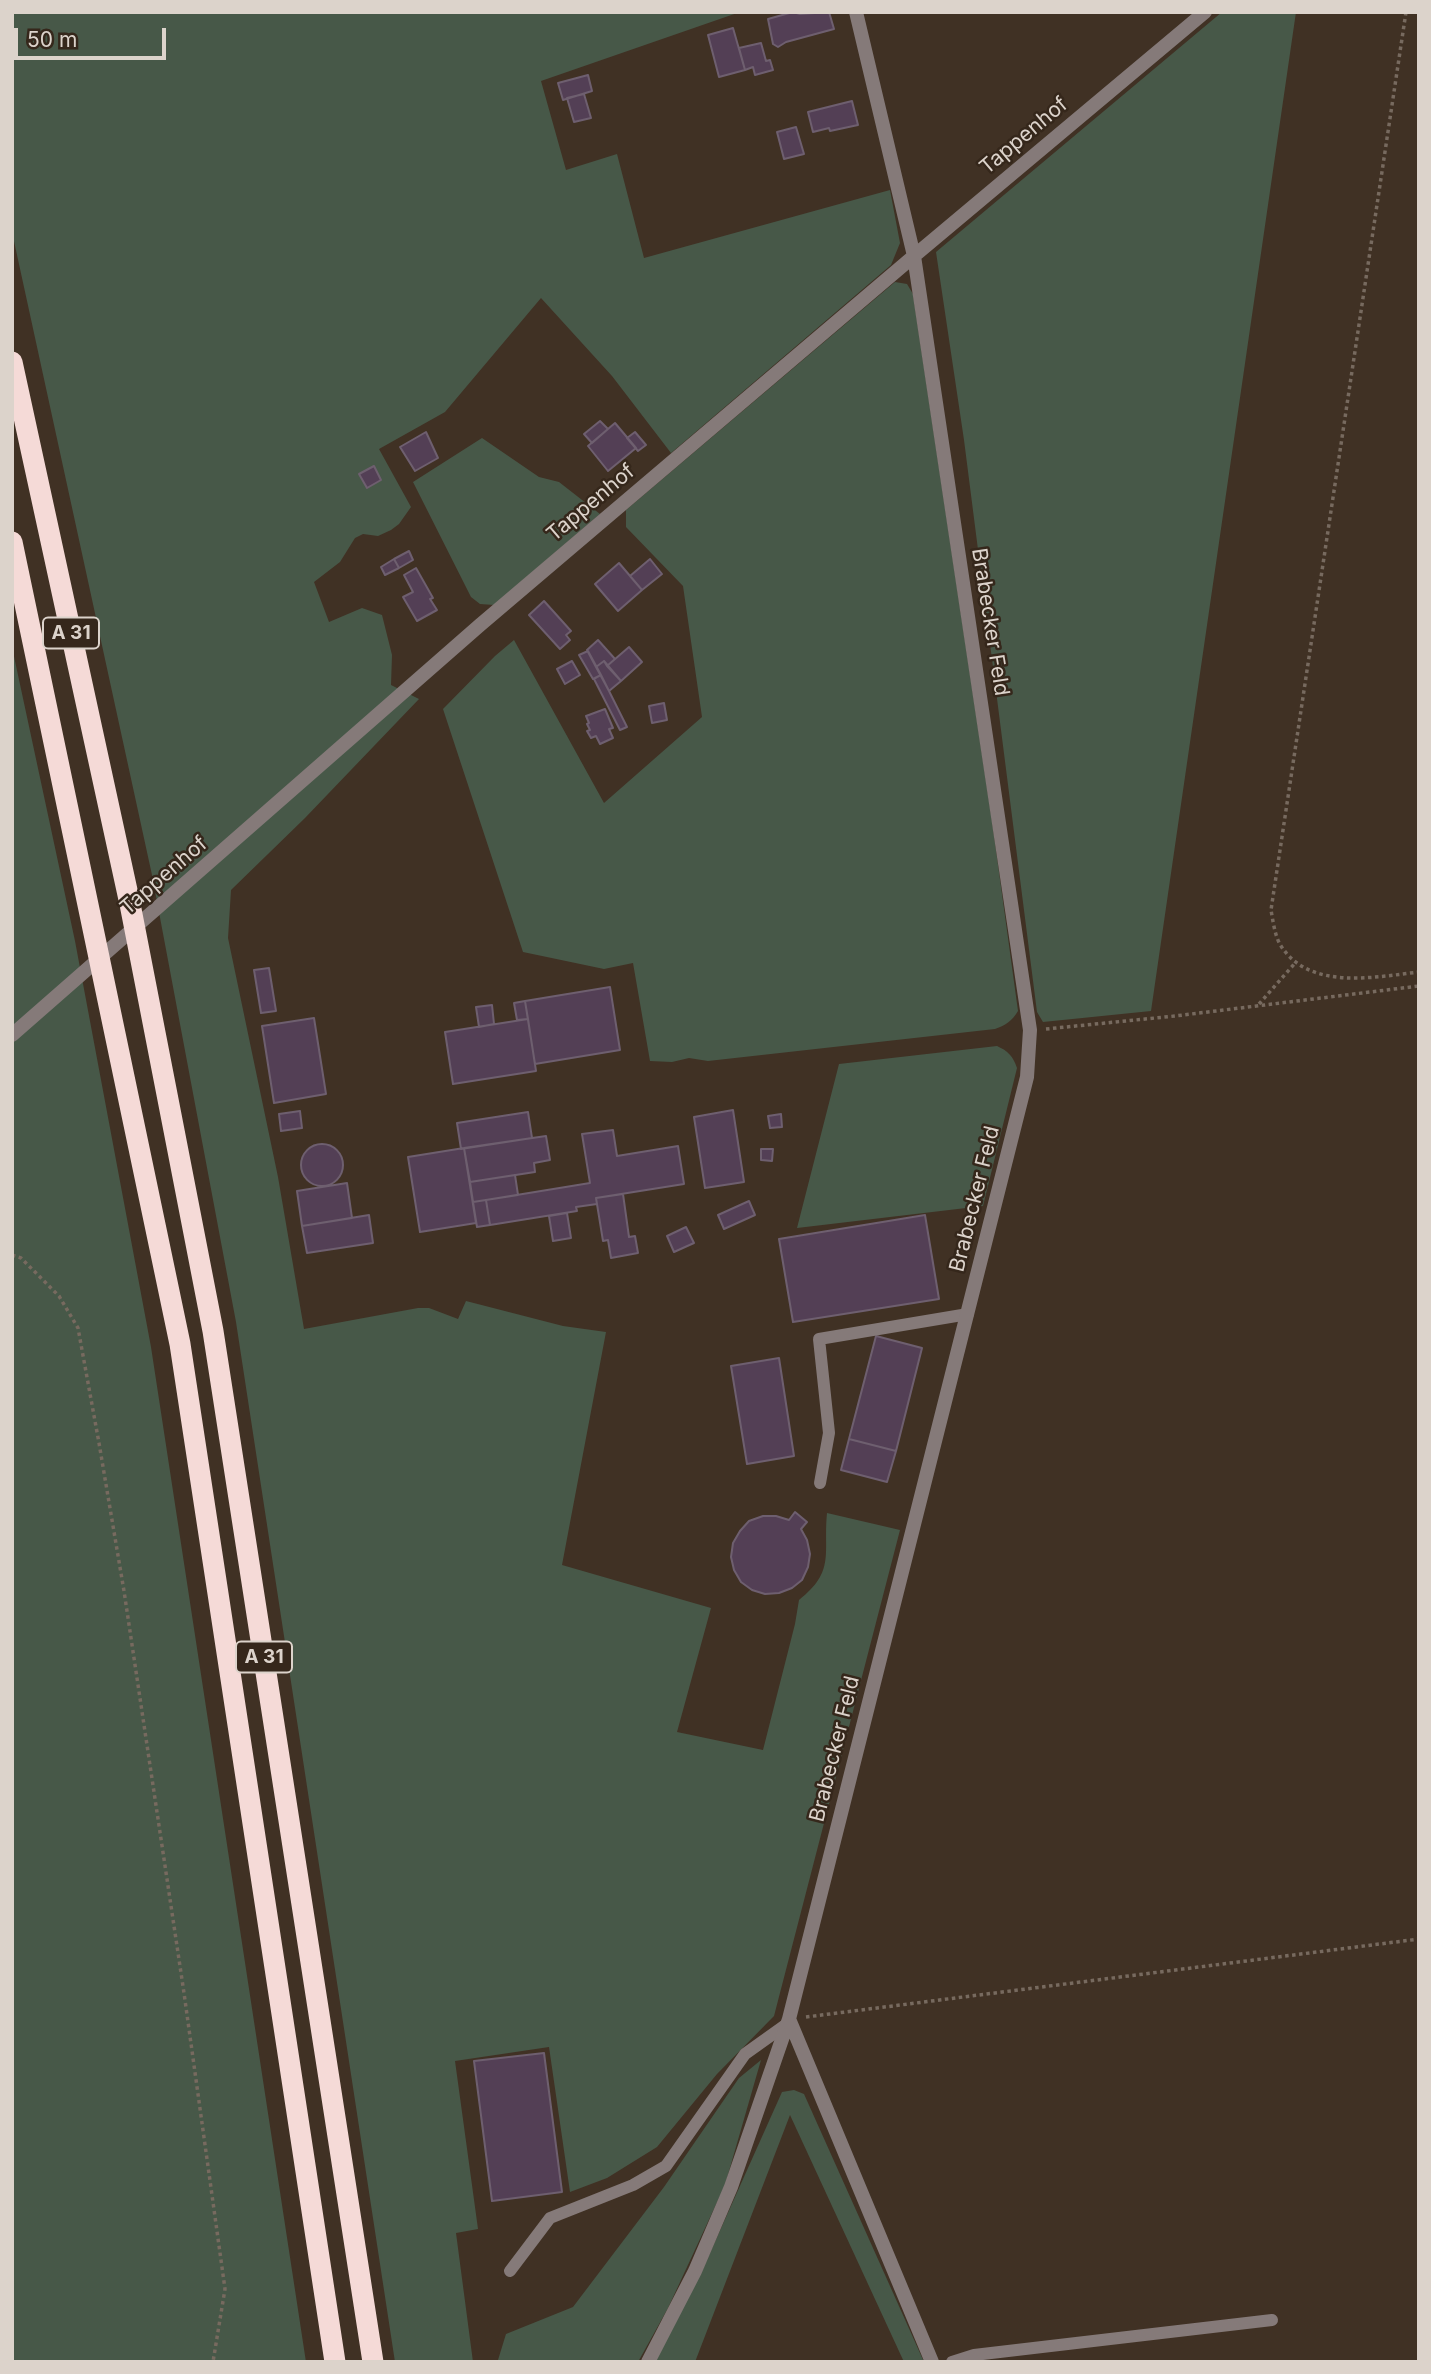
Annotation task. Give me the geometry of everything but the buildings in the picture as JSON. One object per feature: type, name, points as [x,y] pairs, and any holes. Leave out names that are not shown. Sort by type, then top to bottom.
[{"type":"highway","name":"A 31","points":[[12,362],[130,904],[213,1331],[373,2362]]},
{"type":"highway","name":"A 31","points":[[12,542],[180,1344],[335,2362]]},
{"type":"street","name":"Brabecker Feld","points":[[648,2362],[695,2271],[731,2187],[788,2022],[1027,1077],[1030,1030],[914,256],[856,12]]},
{"type":"street","name":"Tappenhof","points":[[12,1035],[475,629],[1205,12]]},
{"type":"street","points":[[788,2022],[932,2362]]},
{"type":"lane","points":[[820,1483],[829,1433],[819,1339],[968,1314]]},
{"type":"lane","points":[[510,2272],[550,2218],[633,2185],[666,2166],[746,2054],[788,2022]]},
{"type":"lane","points":[[952,2362],[974,2355],[1272,2320]]},
{"type":"path","points":[[1406,12],[1271,910],[1281,946],[1296,962],[1309,969],[1337,978],[1419,972]]},
{"type":"path","points":[[1258,1005],[1296,962]]},
{"type":"path","points":[[1030,1030],[1175,1016],[1419,986]]},
{"type":"path","points":[[12,1255],[22,1258],[59,1296],[78,1328],[97,1430],[184,1993],[225,2289],[213,2362]]},
{"type":"path","points":[[788,2022],[1419,1939]]},
{"type":"green space","points":[[12,12],[740,12],[541,81],[566,170],[617,154],[644,258],[890,190],[900,243],[891,265],[671,453],[612,376],[541,298],[445,412],[379,449],[411,507],[391,530],[378,536],[363,534],[355,538],[340,562],[314,582],[329,622],[362,608],[382,615],[392,655],[391,685],[419,699],[305,818],[231,890],[228,938],[278,1177],[304,1329],[418,1308],[429,1308],[458,1319],[466,1301],[563,1326],[606,1332],[562,1565],[711,1608],[677,1732],[763,1750],[799,1600],[811,1590],[823,1570],[827,1513],[900,1530],[774,2016],[717,2074],[657,2147],[607,2178],[570,2192],[549,2047],[455,2061],[478,2229],[456,2233],[473,2362],[395,2362],[236,1322],[152,875],[12,232]]},
{"type":"green space","points":[[1222,12],[1296,12],[1151,1011],[1043,1022],[1037,1012],[964,440],[936,252]]},
{"type":"green space","points":[[895,282],[907,284],[913,294],[1018,1011],[1008,1022],[995,1029],[708,1061],[689,1058],[672,1062],[650,1061],[633,963],[604,969],[523,952],[443,709],[514,640],[604,803],[702,717],[683,586],[626,527],[626,510]]},
{"type":"green space","points":[[482,438],[539,477],[559,482],[600,514],[494,605],[480,604],[471,597],[413,482]]},
{"type":"green space","points":[[12,647],[75,941],[151,1347],[306,2362],[12,2362]]},
{"type":"green space","points":[[997,1046],[1010,1054],[1017,1068],[983,1206],[797,1228],[839,1064]]},
{"type":"green space","points":[[761,2060],[725,2185],[668,2308],[638,2362],[490,2362],[498,2360],[506,2334],[573,2307],[664,2187],[739,2078]]},
{"type":"green space","points":[[794,2090],[804,2094],[924,2362],[904,2362],[790,2115],[695,2362],[655,2362],[701,2273],[782,2092]]}]
